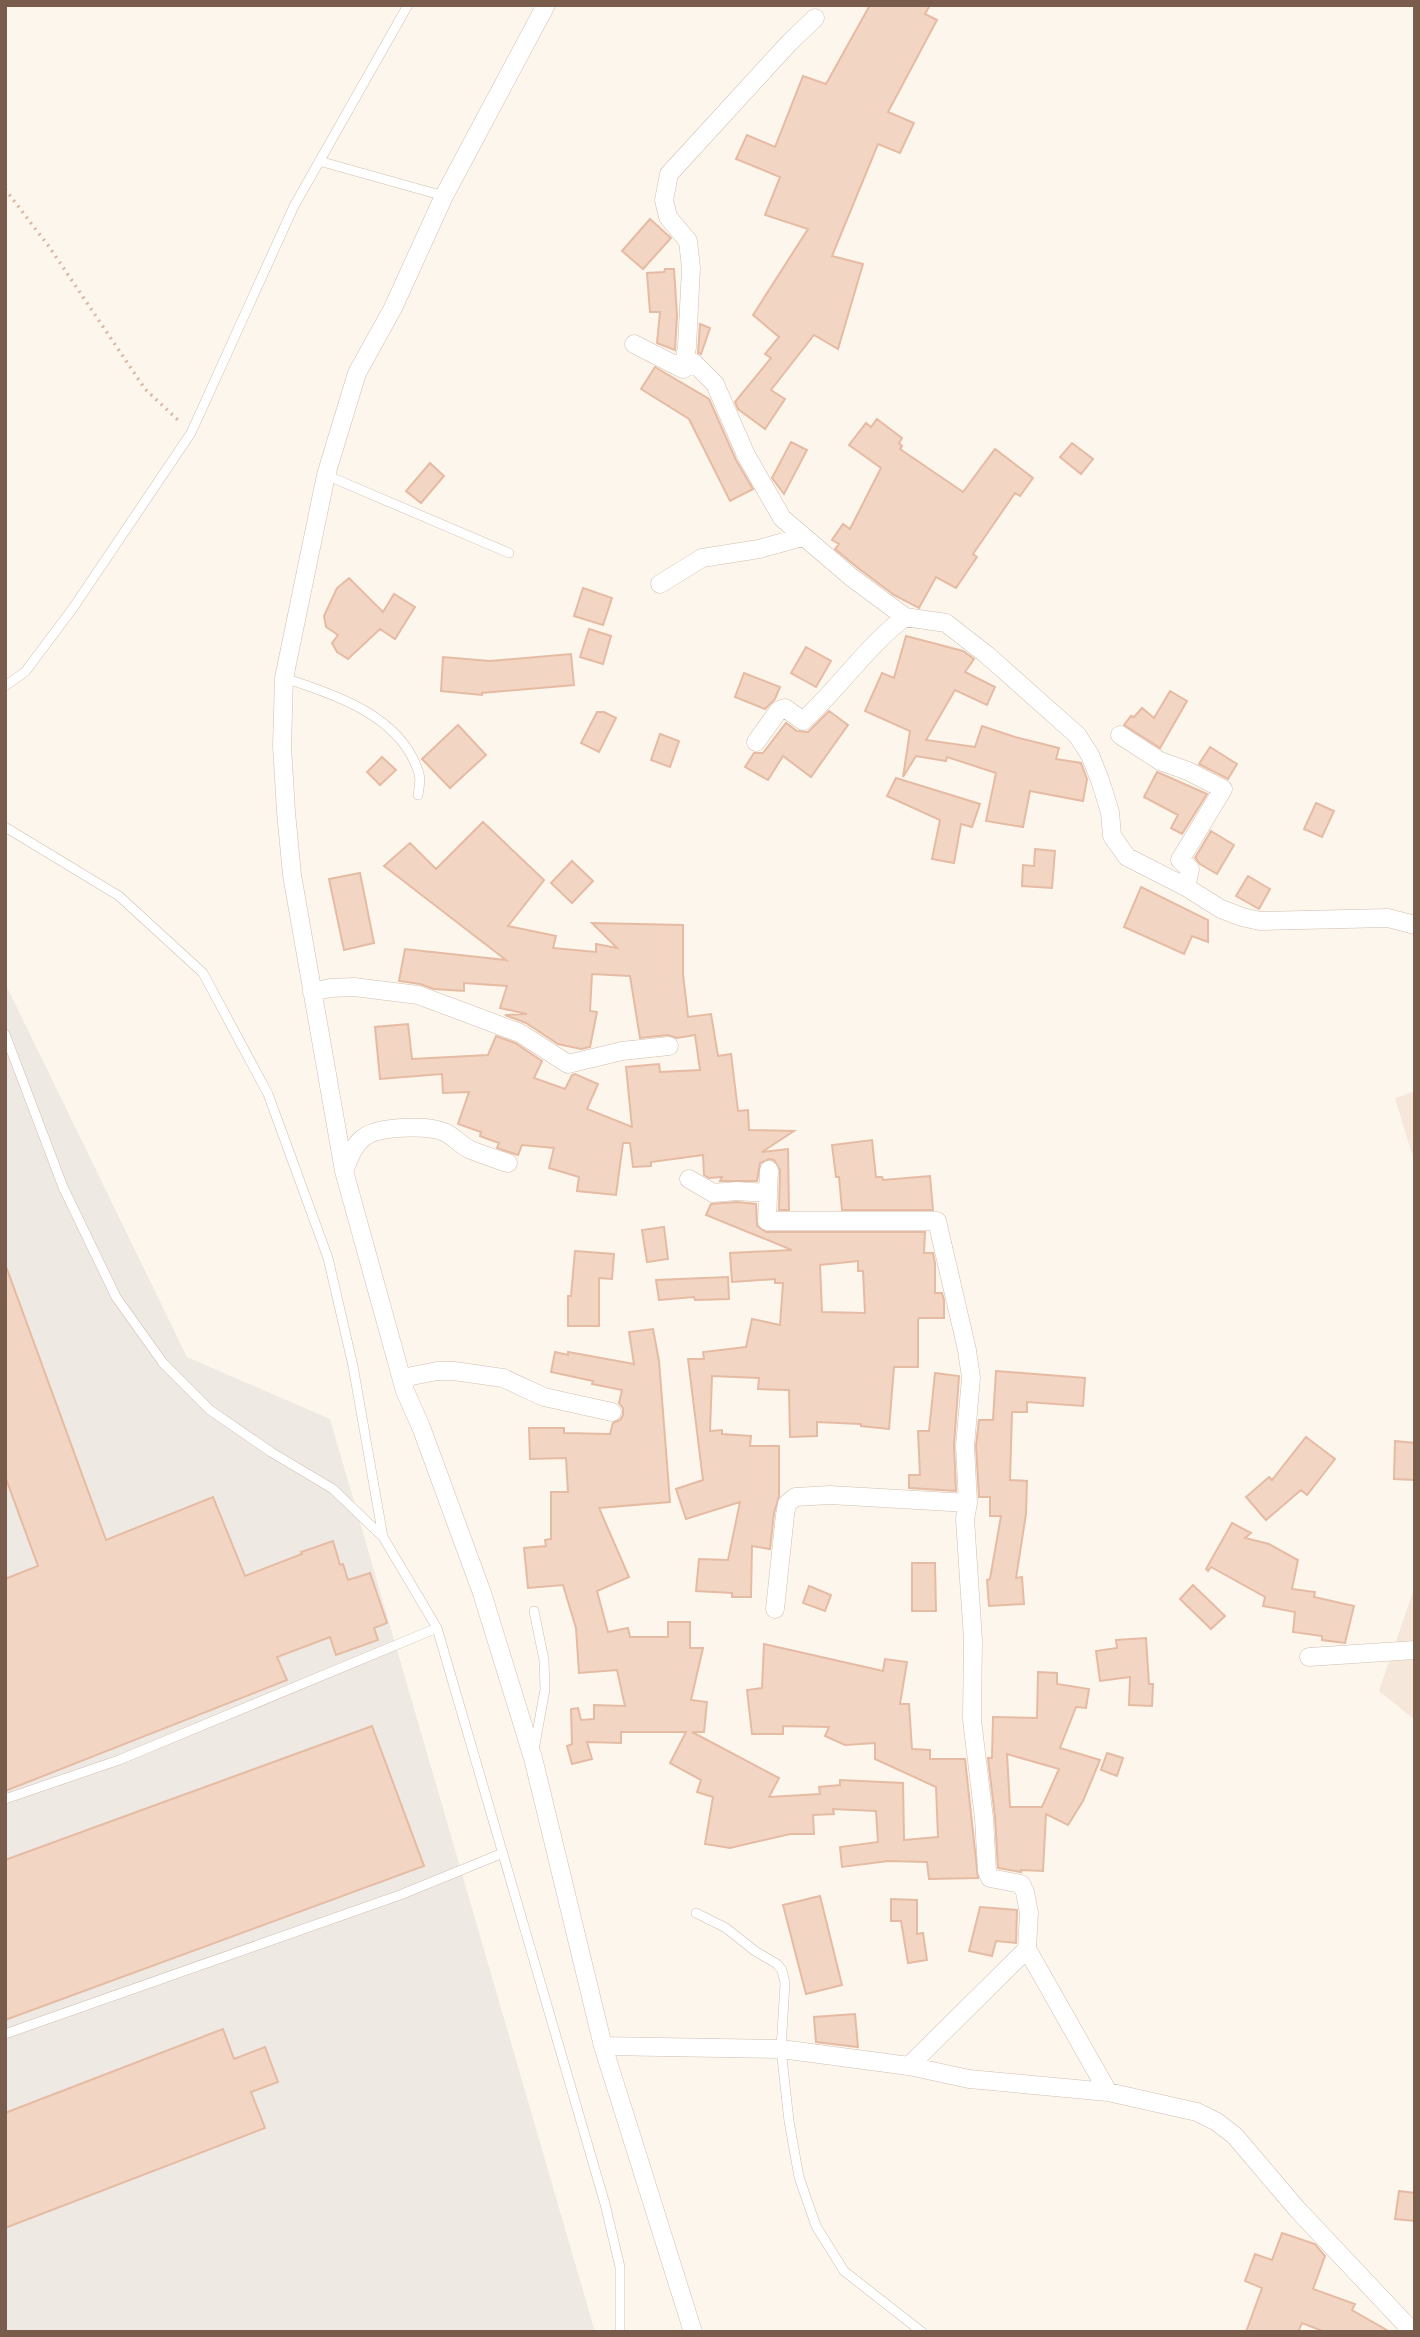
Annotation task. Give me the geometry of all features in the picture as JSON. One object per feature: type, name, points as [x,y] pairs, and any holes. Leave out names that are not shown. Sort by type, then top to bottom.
[{"type":"street","points":[[546,5],[444,197],[393,308],[357,373],[326,475],[284,678],[282,746],[286,812],[292,875],[344,1171],[405,1391],[421,1427],[482,1593],[533,1758],[603,2046],[692,2332]]},
{"type":"street","points":[[684,369],[691,268],[688,241],[668,217],[664,200],[669,174],[815,18]]},
{"type":"street","points":[[634,345],[684,369]]},
{"type":"street","points":[[684,369],[694,363],[715,384],[761,484],[782,518],[802,537],[905,617],[946,624],[987,655],[1077,735],[1090,755],[1100,780],[1110,811],[1112,836],[1127,857],[1186,887],[1221,909],[1242,917],[1260,921],[1388,918],[1415,925]]},
{"type":"street","points":[[660,584],[702,558],[759,549],[802,537]]},
{"type":"street","points":[[756,743],[779,710],[785,708],[803,721],[825,701],[883,634],[905,617]]},
{"type":"street","points":[[1120,735],[1160,761],[1188,771],[1223,789],[1180,860],[1189,869],[1186,887]]},
{"type":"street","points":[[312,992],[354,987],[418,995],[520,1033],[568,1063],[622,1051],[669,1046]]},
{"type":"street","points":[[344,1171],[355,1146],[366,1135],[377,1130],[404,1128],[438,1130],[471,1150],[508,1163]]},
{"type":"street","points":[[769,1170],[767,1221],[937,1221],[967,1349],[971,1378],[965,1446],[968,1503],[965,1519],[973,1640],[972,1720],[984,1818],[987,1871],[990,1878],[1021,1884],[1029,1913],[1027,1949],[1108,2092]]},
{"type":"street","points":[[689,1179],[713,1192],[768,1193]]},
{"type":"street","points":[[402,1378],[445,1371],[503,1378],[544,1397],[612,1412]]},
{"type":"street","points":[[775,1609],[787,1504],[796,1497],[830,1496],[968,1503]]},
{"type":"street","points":[[1310,1657],[1415,1650]]},
{"type":"street","points":[[909,2066],[1027,1949]]},
{"type":"street","points":[[603,2046],[781,2049],[909,2066],[969,2079],[1108,2092],[1197,2112],[1217,2122],[1235,2136],[1297,2209],[1413,2332]]},
{"type":"lane","points":[[5,686],[25,672],[73,608],[191,433],[294,206],[408,5]]},
{"type":"lane","points":[[319,161],[444,197]]},
{"type":"lane","points":[[326,475],[509,553]]},
{"type":"lane","points":[[284,678],[326,691],[372,716],[397,734],[420,776],[418,795]]},
{"type":"lane","points":[[5,827],[119,896],[203,973],[268,1094],[328,1258],[354,1366],[383,1537]]},
{"type":"lane","points":[[5,1034],[63,1187],[116,1297],[163,1363],[210,1410],[271,1452],[333,1489],[383,1537],[437,1628],[605,2204],[620,2267],[620,2332]]},
{"type":"lane","points":[[533,1758],[545,1689],[544,1660],[534,1611]]},
{"type":"lane","points":[[5,1799],[119,1760],[437,1628]]},
{"type":"lane","points":[[5,2034],[400,1895],[503,1853]]},
{"type":"lane","points":[[696,1913],[726,1928],[782,1970],[785,1983],[781,2049],[789,2121],[799,2178],[816,2226],[844,2271],[922,2332]]},
{"type":"path","points":[[5,189],[50,248],[145,389],[191,433]]},
{"type":"shaded area","points":[[5,983],[187,1357],[330,1419],[595,2332],[5,2332]]},
{"type":"shaded area","points":[[1415,1091],[1415,1164],[1395,1098]]},
{"type":"shaded area","points":[[1415,1586],[1415,1720],[1379,1691]]},
{"type":"building","points":[[870,5],[930,5],[925,14],[937,20],[888,112],[914,123],[900,153],[878,144],[832,256],[863,264],[838,349],[814,335],[771,390],[785,399],[765,429],[738,409],[735,402],[771,358],[765,354],[779,337],[753,315],[808,229],[765,215],[780,177],[736,159],[747,135],[775,147],[803,76],[826,84]]},
{"type":"building","points":[[650,219],[671,238],[643,269],[622,251]]},
{"type":"building","points":[[665,269],[674,269],[677,316],[675,350],[657,343],[660,312],[650,312],[647,273],[664,272]]},
{"type":"building","points":[[700,324],[710,328],[701,354],[698,353]]},
{"type":"building","points":[[655,367],[709,399],[736,460],[753,489],[730,501],[689,419],[641,389]]},
{"type":"building","points":[[877,419],[902,438],[900,449],[963,492],[995,449],[1033,478],[1020,496],[1015,493],[973,554],[977,557],[956,588],[936,577],[919,608],[894,595],[858,568],[835,549],[839,544],[832,540],[843,524],[850,529],[881,468],[849,445],[866,423],[871,427]]},
{"type":"building","points":[[791,442],[807,450],[784,494],[772,478]]},
{"type":"building","points":[[1072,443],[1093,459],[1081,474],[1060,457]]},
{"type":"building","points":[[430,463],[444,476],[421,503],[406,491]]},
{"type":"building","points":[[349,578],[383,612],[394,594],[415,607],[395,639],[380,629],[348,659],[337,652],[332,643],[338,635],[326,627],[324,616],[337,588]]},
{"type":"building","points":[[583,588],[612,598],[603,625],[574,616]]},
{"type":"building","points":[[589,629],[611,636],[603,664],[580,657]]},
{"type":"building","points":[[906,636],[963,651],[974,659],[965,672],[995,687],[987,705],[955,690],[926,740],[975,747],[982,726],[1059,748],[1056,759],[1081,763],[1087,779],[1083,801],[1030,791],[1023,827],[986,821],[996,773],[947,757],[946,761],[916,756],[903,777],[910,731],[865,711],[882,673],[894,678]]},
{"type":"building","points":[[806,647],[831,661],[816,687],[791,673]]},
{"type":"building","points":[[571,654],[574,685],[482,695],[441,691],[443,657],[490,661]]},
{"type":"building","points":[[744,673],[780,687],[775,699],[765,709],[735,697]]},
{"type":"building","points":[[1170,691],[1187,701],[1160,748],[1124,725],[1142,708],[1154,718]]},
{"type":"building","points":[[829,711],[848,725],[811,777],[783,756],[768,780],[745,767],[754,753],[763,753],[786,723],[797,731],[808,732]]},
{"type":"building","points":[[597,712],[604,712],[616,718],[599,752],[581,743]]},
{"type":"building","points":[[458,725],[486,755],[450,788],[422,759]]},
{"type":"building","points":[[660,734],[679,741],[670,767],[651,760]]},
{"type":"building","points":[[1210,747],[1237,764],[1228,779],[1199,764]]},
{"type":"building","points":[[382,757],[396,770],[380,785],[367,772]]},
{"type":"building","points":[[1157,772],[1207,794],[1182,834],[1171,828],[1178,815],[1144,797]]},
{"type":"building","points":[[896,778],[980,804],[972,827],[961,824],[954,863],[932,859],[940,820],[887,796]]},
{"type":"building","points":[[1316,803],[1334,811],[1322,837],[1304,829]]},
{"type":"building","points":[[483,822],[544,880],[508,926],[556,936],[553,948],[596,952],[596,944],[617,948],[592,923],[683,925],[683,974],[688,1017],[711,1014],[718,1056],[731,1054],[738,1111],[748,1110],[749,1130],[794,1131],[762,1152],[788,1149],[789,1210],[779,1210],[780,1170],[774,1160],[760,1163],[757,1181],[720,1181],[722,1177],[709,1178],[704,1175],[703,1155],[633,1167],[630,1143],[623,1143],[616,1195],[577,1191],[579,1177],[549,1168],[554,1148],[522,1145],[518,1155],[497,1148],[499,1143],[480,1136],[481,1132],[458,1124],[469,1092],[443,1093],[442,1074],[380,1079],[375,1027],[408,1024],[412,1059],[488,1055],[496,1036],[515,1043],[542,1061],[534,1078],[565,1089],[575,1074],[598,1084],[587,1109],[632,1127],[626,1067],[659,1064],[660,1072],[700,1070],[695,1035],[640,1038],[630,976],[592,974],[590,1011],[597,1012],[590,1047],[581,1049],[558,1044],[526,1023],[505,1015],[527,1014],[500,1008],[507,986],[464,983],[464,991],[434,989],[399,981],[405,949],[506,960],[384,866],[410,843],[436,869]]},
{"type":"building","points":[[1211,831],[1234,845],[1217,874],[1195,858]]},
{"type":"building","points":[[1035,849],[1055,851],[1052,888],[1022,886],[1023,865],[1034,866]]},
{"type":"building","points":[[572,861],[593,881],[572,903],[551,883]]},
{"type":"building","points":[[360,873],[374,943],[344,950],[329,879]]},
{"type":"building","points":[[1248,876],[1270,889],[1259,909],[1236,896]]},
{"type":"building","points":[[1141,887],[1208,920],[1208,942],[1192,936],[1184,954],[1124,927]]},
{"type":"building","points":[[872,1140],[876,1177],[882,1177],[883,1180],[930,1176],[933,1210],[842,1210],[832,1145]]},
{"type":"building","points":[[711,1204],[756,1204],[757,1226],[766,1232],[925,1232],[924,1253],[933,1253],[935,1263],[935,1293],[942,1293],[944,1300],[944,1318],[918,1320],[918,1367],[894,1367],[889,1429],[861,1424],[817,1422],[817,1436],[790,1437],[789,1390],[758,1389],[759,1378],[712,1376],[710,1431],[722,1430],[722,1434],[751,1436],[750,1446],[779,1446],[779,1496],[770,1549],[752,1546],[751,1597],[696,1591],[699,1559],[728,1560],[740,1502],[686,1519],[676,1489],[703,1480],[688,1359],[704,1359],[703,1352],[746,1347],[752,1319],[780,1325],[783,1283],[775,1283],[775,1279],[732,1282],[730,1253],[792,1250],[706,1215]],"holes":[[[858,1261],[858,1271],[863,1271],[865,1313],[822,1312],[820,1265]]]},
{"type":"building","points":[[664,1227],[668,1259],[647,1262],[642,1230]]},
{"type":"building","points":[[575,1251],[614,1254],[612,1279],[599,1278],[599,1326],[568,1326],[568,1296],[571,1296]]},
{"type":"building","points":[[7,1269],[106,1540],[213,1497],[245,1576],[333,1541],[348,1580],[370,1573],[387,1623],[374,1628],[378,1640],[336,1655],[330,1637],[277,1657],[287,1680],[5,1791],[5,1579],[38,1566],[5,1476]]},
{"type":"building","points":[[728,1277],[729,1299],[695,1300],[694,1297],[659,1300],[656,1280]]},
{"type":"building","points":[[653,1329],[659,1361],[670,1502],[599,1508],[629,1577],[597,1591],[608,1632],[628,1628],[630,1637],[668,1637],[668,1622],[690,1622],[690,1648],[703,1648],[691,1700],[707,1702],[704,1732],[692,1732],[779,1778],[769,1797],[820,1794],[819,1787],[840,1785],[840,1780],[903,1783],[904,1840],[938,1837],[936,1787],[875,1759],[875,1743],[845,1745],[825,1736],[829,1727],[783,1726],[783,1734],[752,1734],[747,1690],[762,1688],[764,1644],[883,1671],[885,1659],[907,1662],[900,1704],[909,1704],[912,1749],[930,1750],[930,1759],[965,1759],[978,1878],[929,1879],[927,1862],[888,1861],[842,1867],[840,1847],[878,1842],[876,1811],[833,1809],[834,1814],[813,1815],[814,1834],[790,1834],[730,1848],[705,1844],[713,1797],[697,1792],[701,1780],[670,1763],[686,1732],[621,1732],[621,1743],[587,1742],[592,1759],[572,1764],[567,1746],[572,1744],[571,1709],[578,1708],[581,1720],[594,1719],[594,1705],[625,1706],[617,1670],[579,1673],[576,1628],[563,1585],[528,1588],[524,1548],[546,1546],[545,1540],[551,1539],[551,1492],[568,1492],[566,1458],[530,1459],[529,1428],[564,1428],[564,1433],[610,1434],[613,1423],[623,1415],[623,1408],[619,1403],[622,1390],[551,1372],[555,1352],[634,1364],[629,1332]]},
{"type":"building","points":[[996,1371],[1085,1378],[1083,1406],[1027,1402],[1027,1412],[1012,1412],[1010,1480],[1027,1481],[1026,1514],[1016,1578],[1022,1577],[1024,1604],[989,1606],[987,1580],[990,1579],[1001,1516],[990,1516],[990,1497],[979,1497],[976,1446],[979,1420],[993,1420]]},
{"type":"building","points":[[935,1373],[959,1376],[954,1445],[956,1491],[909,1488],[909,1475],[920,1475],[918,1431],[929,1431]]},
{"type":"building","points":[[1306,1437],[1335,1459],[1307,1495],[1301,1490],[1266,1520],[1246,1497],[1269,1477],[1272,1480]]},
{"type":"building","points":[[1395,1441],[1415,1443],[1415,1480],[1394,1479]]},
{"type":"building","points":[[1232,1523],[1251,1533],[1245,1538],[1269,1544],[1298,1560],[1292,1589],[1315,1592],[1314,1597],[1354,1606],[1345,1643],[1293,1632],[1295,1612],[1263,1606],[1265,1597],[1211,1567],[1208,1571],[1206,1569]]},
{"type":"building","points":[[912,1563],[935,1563],[936,1611],[912,1611]]},
{"type":"building","points":[[1193,1585],[1225,1616],[1211,1629],[1180,1599]]},
{"type":"building","points":[[809,1586],[831,1595],[825,1611],[803,1603]]},
{"type":"building","points":[[1146,1638],[1149,1684],[1153,1684],[1152,1706],[1129,1705],[1130,1677],[1100,1681],[1096,1651],[1117,1648],[1116,1640]]},
{"type":"building","points":[[1038,1672],[1057,1673],[1057,1684],[1089,1689],[1086,1708],[1076,1707],[1060,1748],[1100,1760],[1083,1801],[1068,1825],[1046,1814],[1043,1871],[1021,1872],[998,1868],[988,1758],[992,1758],[993,1717],[1037,1718]],"holes":[[[1007,1754],[1059,1769],[1042,1807],[1010,1807]]]},
{"type":"building","points":[[372,1726],[424,1866],[5,2020],[5,1860]]},
{"type":"building","points":[[1107,1753],[1123,1758],[1117,1776],[1101,1770]]},
{"type":"building","points":[[820,1896],[842,1985],[806,1994],[783,1905]]},
{"type":"building","points":[[891,1899],[917,1900],[917,1934],[923,1933],[927,1960],[908,1963],[901,1921],[891,1921]]},
{"type":"building","points":[[980,1907],[1017,1910],[1016,1943],[996,1941],[992,1956],[969,1951]]},
{"type":"building","points":[[855,2014],[858,2047],[816,2042],[814,2017]]},
{"type":"building","points":[[223,2029],[234,2059],[265,2047],[278,2082],[251,2092],[265,2128],[5,2228],[5,2113]]},
{"type":"building","points":[[1399,2191],[1415,2193],[1415,2221],[1395,2219]]},
{"type":"building","points":[[1282,2233],[1315,2244],[1325,2256],[1313,2289],[1355,2304],[1352,2310],[1390,2332],[1325,2332],[1302,2323],[1298,2332],[1246,2332],[1262,2288],[1245,2281],[1255,2254],[1272,2260]]}]
